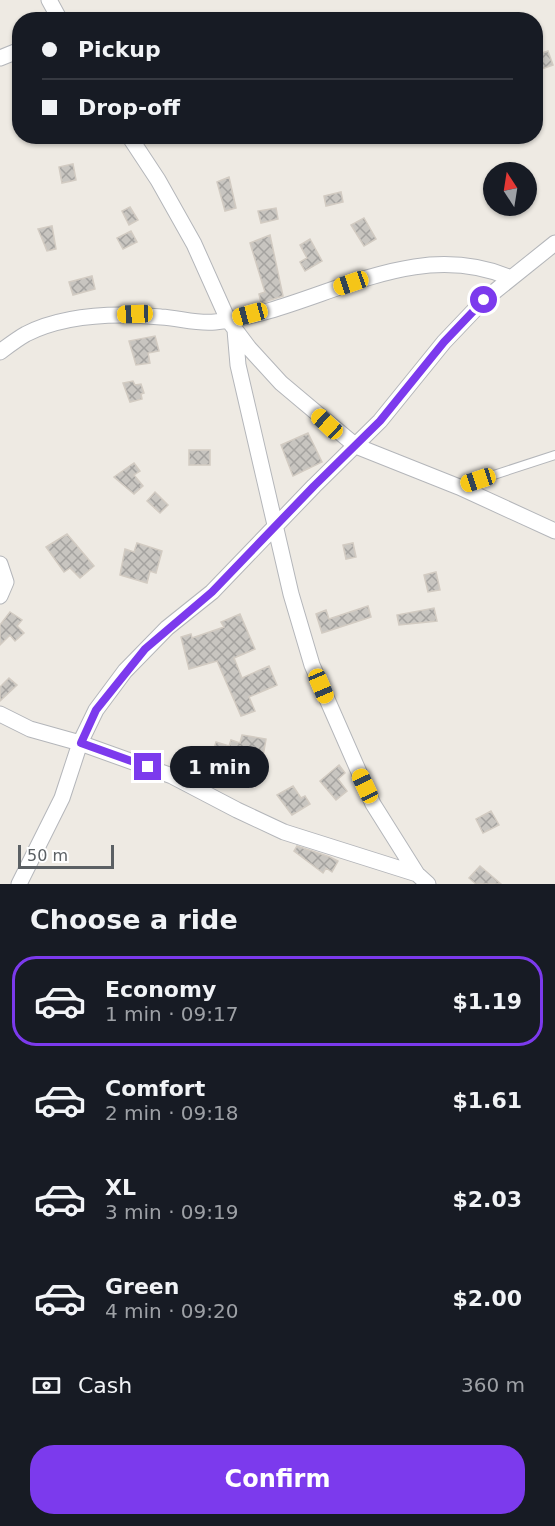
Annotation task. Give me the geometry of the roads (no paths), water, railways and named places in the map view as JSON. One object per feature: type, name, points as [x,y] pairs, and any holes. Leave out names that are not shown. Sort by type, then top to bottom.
[{"type":"street","points":[[134,144],[158,180],[194,244],[232,324],[281,383],[356,446],[459,487],[555,531]]},
{"type":"street","points":[[19,884],[62,798],[81,743],[96,710],[145,649],[212,592],[356,446],[380,421],[444,342],[484,300],[555,243]]},
{"type":"street","points":[[0,352],[26,334],[47,327],[100,316],[135,314],[232,324],[370,277],[435,263],[464,264],[489,269],[511,278]]},
{"type":"street","points":[[232,324],[238,365],[291,594],[312,665],[373,804],[423,879]]},
{"type":"street","points":[[0,564],[6,582],[0,596]]},
{"type":"street","points":[[0,714],[30,729],[81,743],[172,776],[237,810],[284,831],[423,879]]},
{"type":"lane","points":[[459,487],[555,455]]}]
